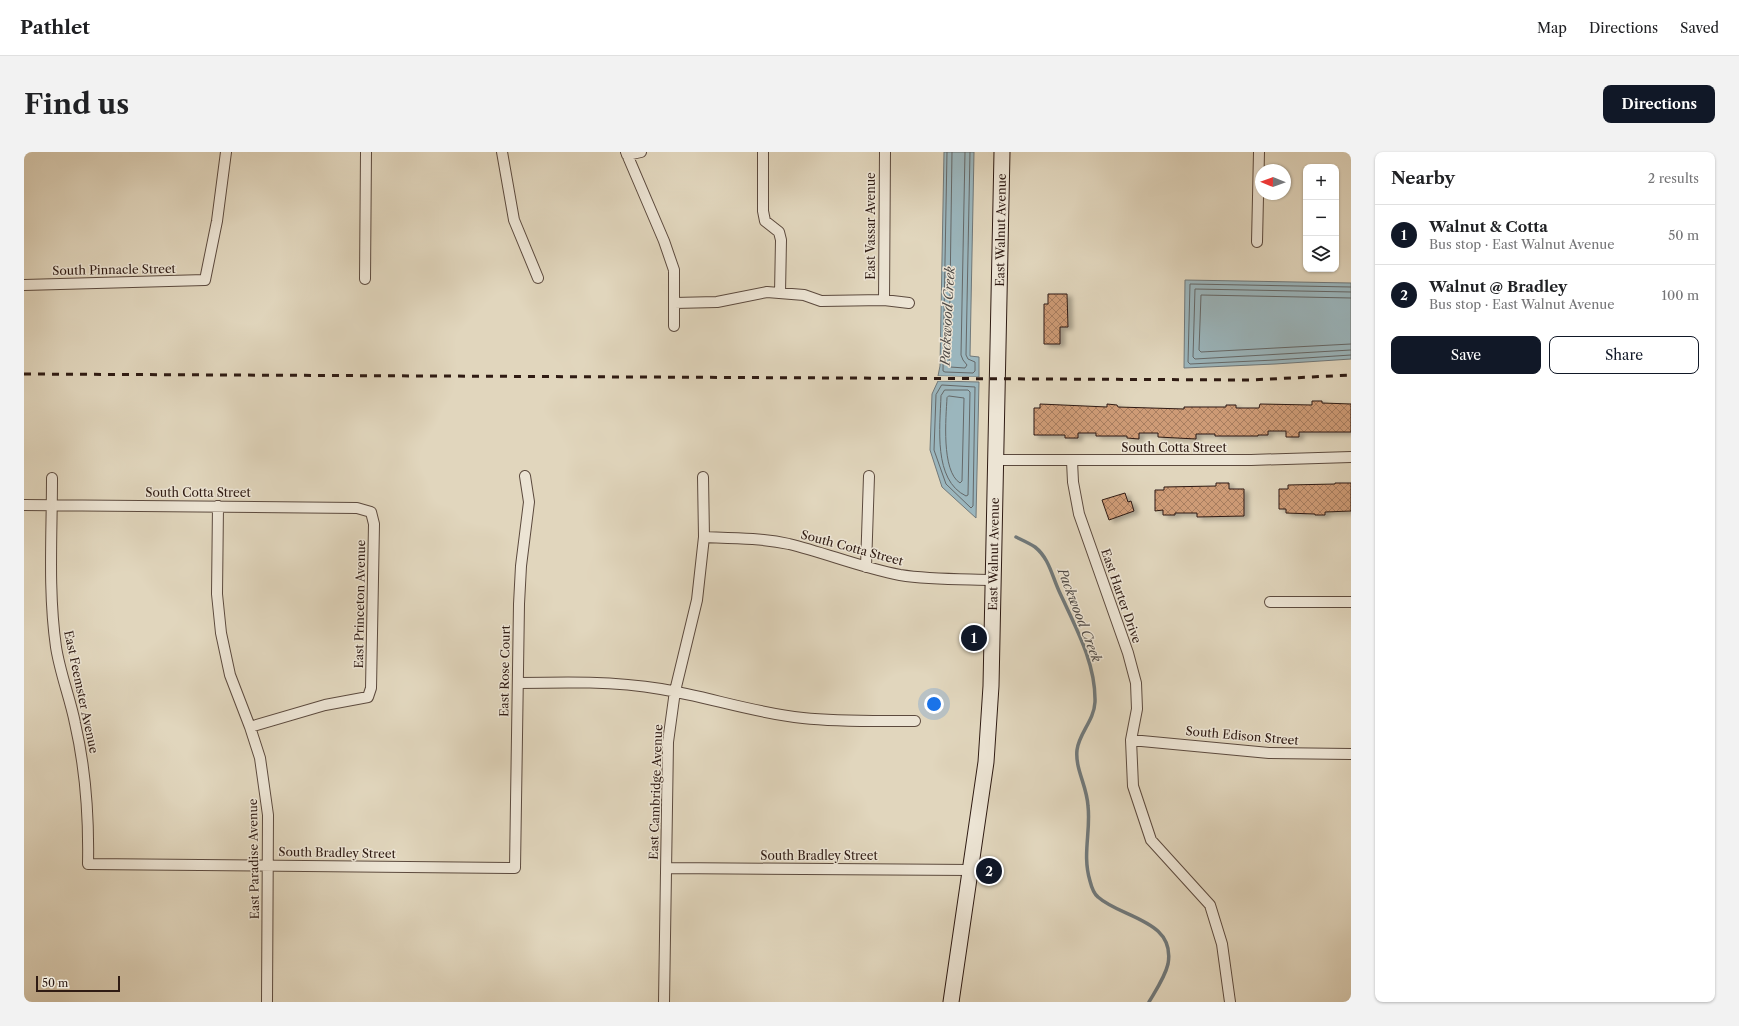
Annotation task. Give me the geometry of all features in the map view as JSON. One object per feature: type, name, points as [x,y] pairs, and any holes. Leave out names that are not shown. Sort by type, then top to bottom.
[{"type":"main road","name":"East Walnut Avenue","points":[[952,1002],[986,762],[991,686],[1002,152]]},
{"type":"street","name":"South Pinnacle Street","points":[[24,285],[205,280],[218,221],[226,152]]},
{"type":"street","points":[[366,152],[366,279]]},
{"type":"street","points":[[502,152],[514,220],[538,278]]},
{"type":"street","points":[[641,152],[626,154],[664,241],[674,270],[674,326]]},
{"type":"street","points":[[763,152],[763,211],[765,221],[779,232],[781,240],[780,293]]},
{"type":"street","name":"East Vassar Avenue","points":[[884,152],[884,300]]},
{"type":"street","points":[[1257,242],[1258,152]]},
{"type":"street","points":[[674,303],[717,302],[767,292],[804,295],[822,301],[884,300],[909,303]]},
{"type":"street","name":"South Cotta Street","points":[[996,460],[1251,460],[1351,457]]},
{"type":"street","name":"East Harter Drive","points":[[1072,461],[1073,482],[1079,514],[1134,675],[1137,709],[1131,740],[1132,786],[1151,840],[1210,905],[1222,944],[1230,1002]]},
{"type":"street","name":"East Rose Court","points":[[515,868],[521,566],[529,502],[525,476]]},
{"type":"street","points":[[866,567],[869,476]]},
{"type":"street","name":"East Cambridge Avenue","points":[[664,1002],[668,742],[675,691],[697,600],[704,537],[703,477]]},
{"type":"street","name":"East Feemster Avenue","points":[[52,478],[52,608],[56,648],[75,723],[86,777],[89,816],[88,864]]},
{"type":"street","name":"South Cotta Street","points":[[24,505],[357,508],[371,512]]},
{"type":"street","name":"East Paradise Avenue","points":[[218,506],[217,594],[221,633],[230,675],[260,758],[266,791],[269,866],[267,1002]]},
{"type":"street","name":"East Princeton Avenue","points":[[250,727],[325,705],[368,697],[371,688],[374,524],[371,512]]},
{"type":"street","name":"South Cotta Street","points":[[704,537],[749,539],[786,544],[822,553],[866,567],[900,575],[928,578],[994,580]]},
{"type":"street","points":[[1270,602],[1351,602]]},
{"type":"street","points":[[519,683],[609,683],[639,685],[675,691],[751,710],[805,719],[915,721]]},
{"type":"street","name":"South Edison Street","points":[[1131,740],[1269,753],[1351,754]]},
{"type":"street","name":"South Bradley Street","points":[[88,864],[515,868]]},
{"type":"street","name":"South Bradley Street","points":[[667,868],[971,870]]},
{"type":"water","points":[[944,152],[974,152],[970,356],[979,357],[979,377],[938,376],[940,366]]},
{"type":"water","points":[[1185,280],[1351,283],[1351,359],[1184,368]]},
{"type":"water","points":[[938,381],[979,382],[976,518],[942,487],[930,450],[932,394]]},
{"type":"pier","points":[[938,376],[979,377],[979,379],[938,378]]},
{"type":"pier","points":[[938,379],[979,379],[979,381],[938,381]]},
{"type":"building","points":[[1048,294],[1067,294],[1068,327],[1060,327],[1060,344],[1044,344],[1044,304],[1048,304]]},
{"type":"building","points":[[1312,401],[1322,401],[1322,403],[1351,404],[1351,432],[1299,432],[1299,437],[1286,437],[1286,431],[1268,431],[1268,435],[1258,436],[1215,436],[1215,434],[1196,434],[1196,439],[1158,437],[1158,433],[1139,433],[1139,439],[1127,438],[1127,436],[1096,436],[1096,433],[1078,433],[1078,438],[1065,438],[1065,435],[1034,435],[1034,408],[1040,408],[1040,404],[1107,407],[1107,404],[1117,405],[1118,407],[1184,409],[1184,407],[1226,407],[1226,405],[1236,405],[1236,408],[1259,408],[1260,404],[1312,405]]},
{"type":"building","points":[[1216,483],[1229,483],[1229,489],[1244,489],[1244,516],[1197,517],[1197,513],[1175,513],[1175,515],[1163,515],[1163,510],[1155,511],[1155,490],[1164,490],[1164,487],[1216,486]]},
{"type":"building","points":[[1351,483],[1351,511],[1325,512],[1325,515],[1315,515],[1286,513],[1286,509],[1279,509],[1279,489],[1288,489],[1288,485]]},
{"type":"building","points":[[1125,493],[1128,502],[1131,501],[1134,511],[1109,520],[1102,500]]},
{"type":"waterway","name":"Packwood Creek","points":[[1016,537],[1035,547],[1044,556],[1078,631],[1088,659],[1092,673],[1095,702],[1092,715],[1078,744],[1077,750],[1079,771],[1086,791],[1089,815],[1087,852],[1088,871],[1092,887],[1098,897],[1108,904],[1145,922],[1164,938],[1168,949],[1167,969],[1163,979],[1149,1002]]},
{"type":"railway","points":[[24,374],[1250,380],[1351,375]]},
{"type":"place","name":"Walnut & Cotta","points":[[974,638]]},
{"type":"place","name":"Walnut @ Bradley","points":[[989,871]]}]
